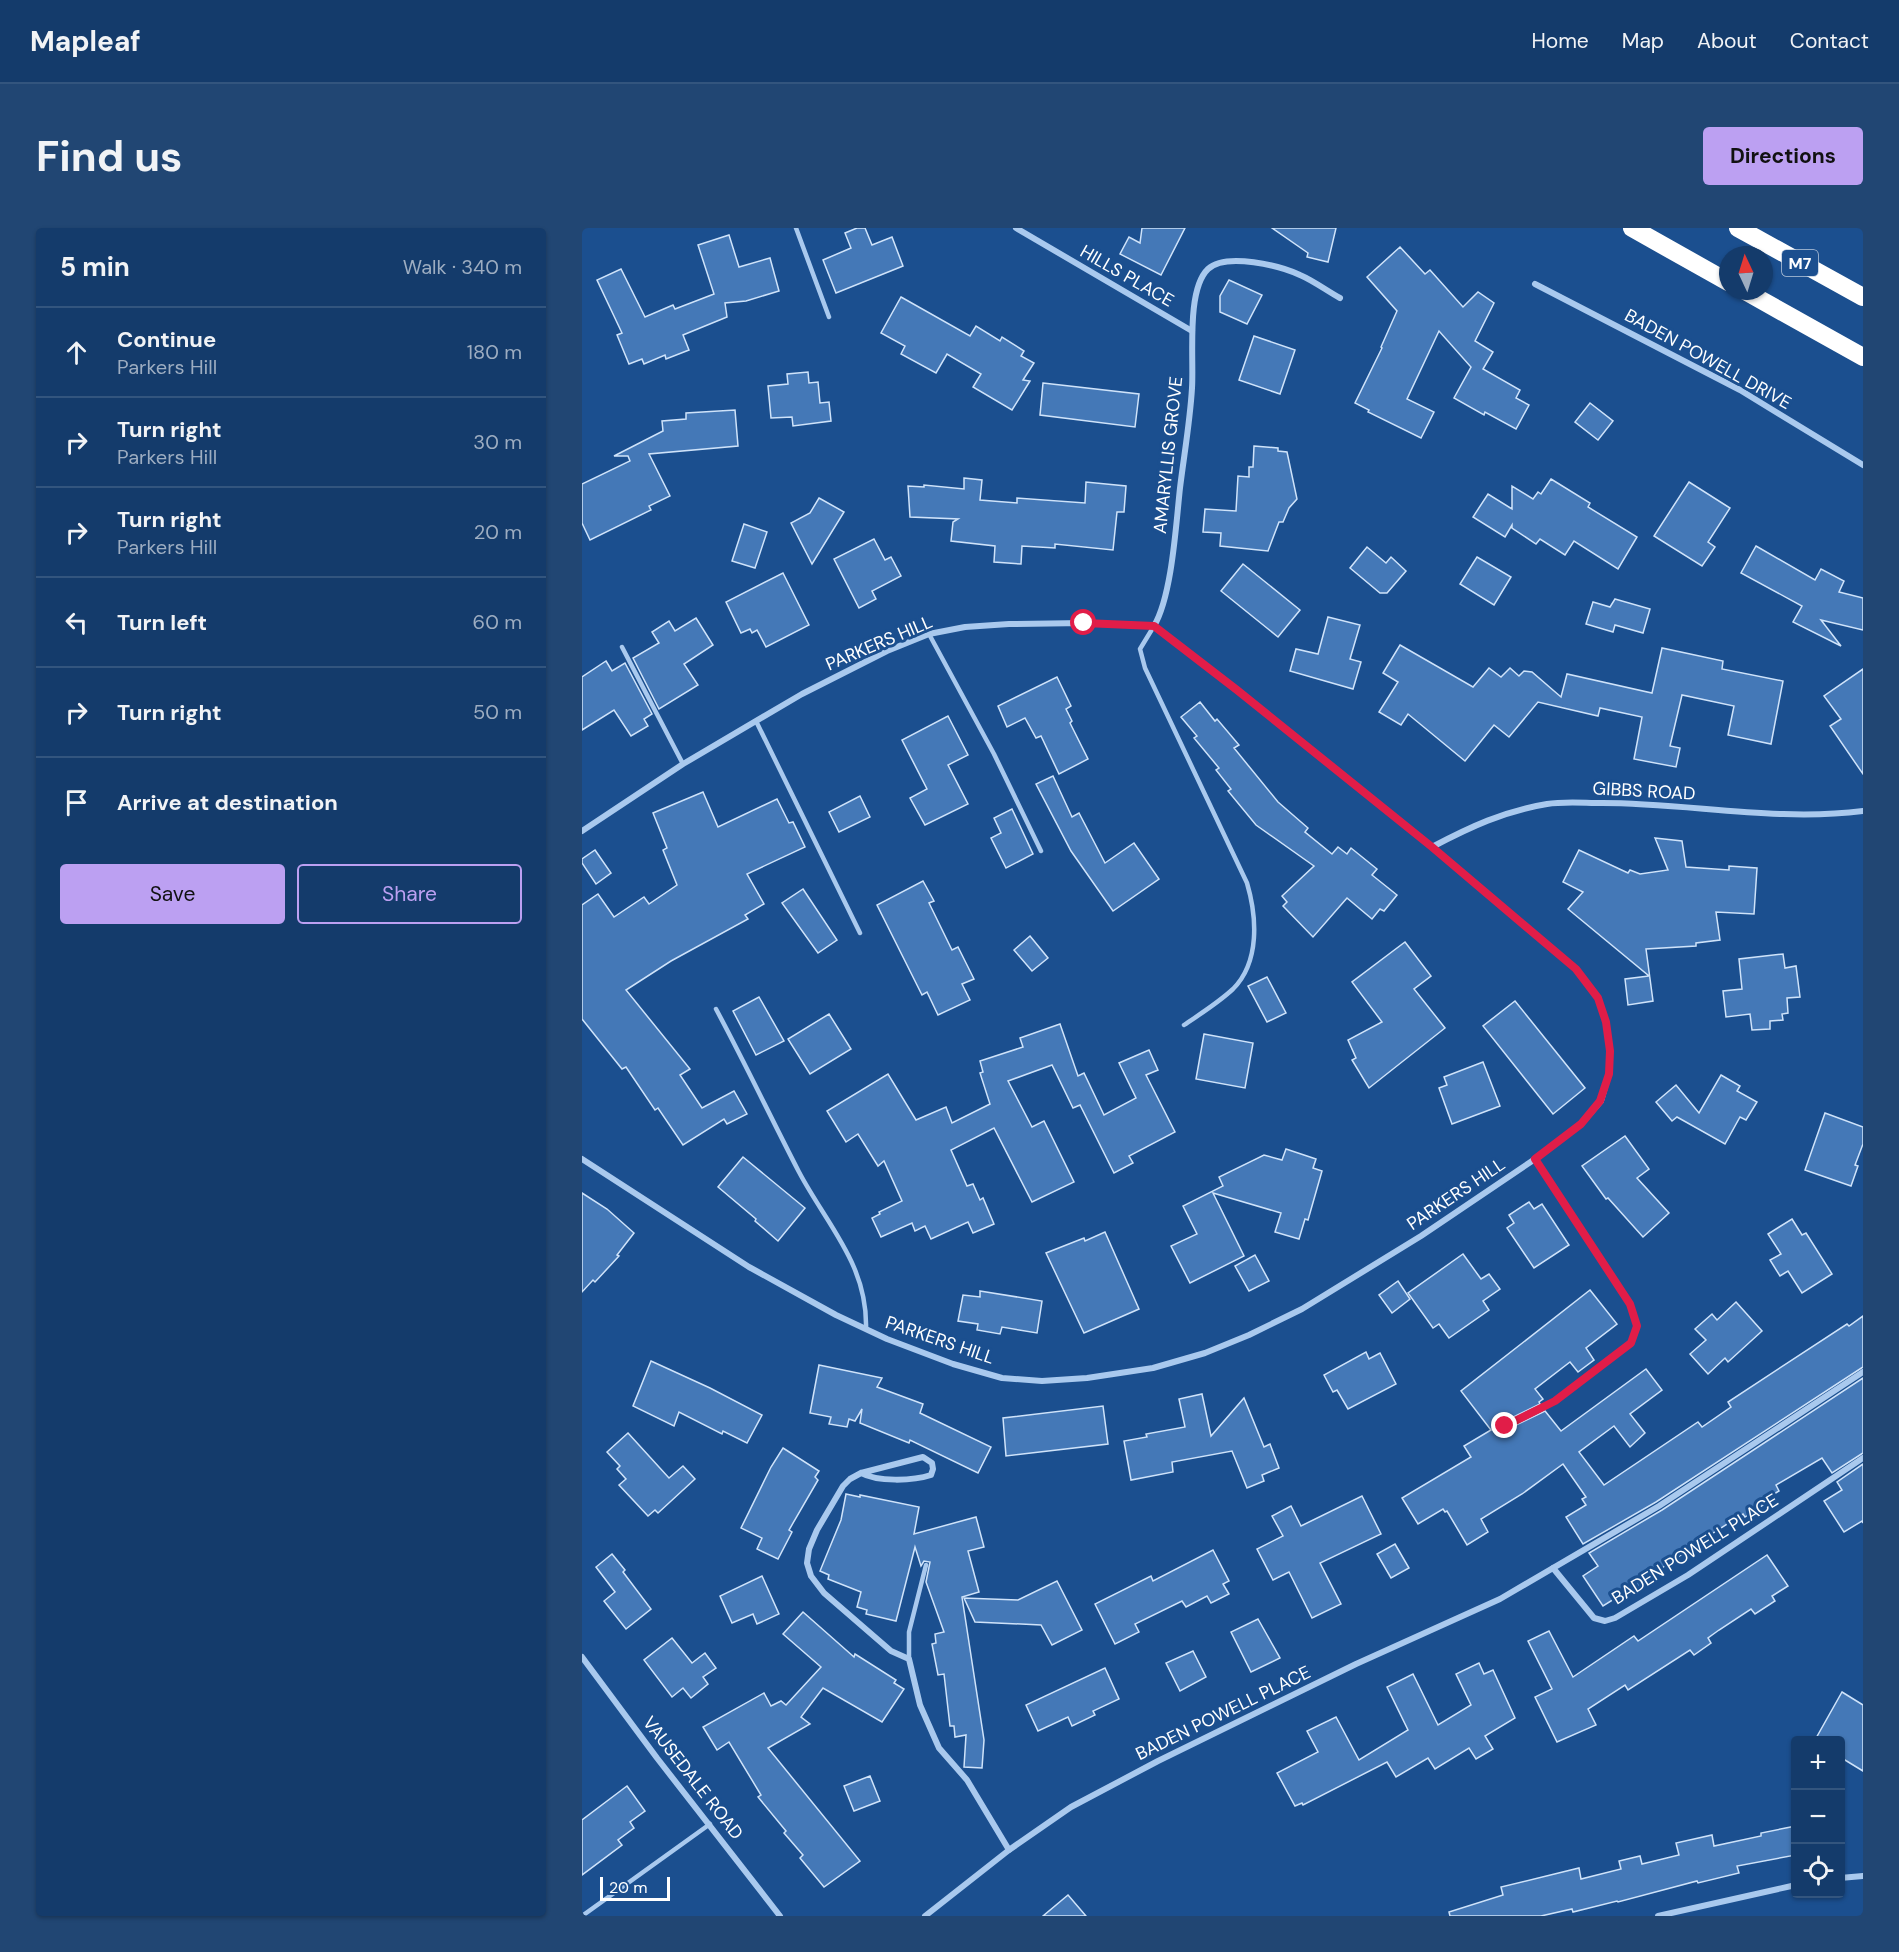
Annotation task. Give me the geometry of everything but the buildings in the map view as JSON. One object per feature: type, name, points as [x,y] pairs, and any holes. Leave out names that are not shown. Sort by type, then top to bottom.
[{"type":"highway","points":[[1632,228],[1719,277]]},
{"type":"highway","name":"M7","points":[[1738,228],[1863,297]]},
{"type":"highway","points":[[1761,300],[1863,357]]},
{"type":"street","name":"HILLS PLACE","points":[[1016,228],[1192,332]]},
{"type":"street","name":"AMARYLLIS GROVE","points":[[1154,626],[1160,617],[1171,567],[1192,388],[1192,332],[1198,285],[1209,268],[1222,262],[1261,263],[1301,275],[1340,298]]},
{"type":"street","name":"BADEN POWELL DRIVE","points":[[1535,284],[1740,390],[1863,465]]},
{"type":"street","name":"PARKERS HILL","points":[[582,831],[683,764],[802,694],[887,651],[929,634],[965,627],[1009,624],[1084,623],[1154,626],[1432,847],[1576,969],[1598,998],[1606,1022],[1610,1051],[1609,1074],[1600,1101],[1581,1124],[1535,1159],[1421,1236],[1302,1309],[1205,1353],[1153,1368],[1065,1379],[1042,1381],[1002,1377],[953,1364],[866,1329],[749,1267],[582,1159]]},
{"type":"street","name":"GIBBS ROAD","points":[[1432,847],[1479,822],[1549,803],[1631,803],[1801,816],[1863,811]]},
{"type":"street","name":"BADEN POWELL PLACE","points":[[925,1916],[1009,1850],[1071,1808],[1158,1761],[1356,1664],[1500,1599],[1659,1506],[1863,1372]]},
{"type":"street","points":[[861,1473],[869,1478],[918,1479],[930,1475],[933,1469],[932,1463],[924,1457],[861,1473],[850,1479],[843,1486],[817,1530],[809,1549],[807,1563],[811,1576],[838,1606],[891,1651],[909,1659],[920,1705],[939,1748],[967,1780],[1009,1850]]},
{"type":"street","name":"BADEN POWELL PLACE","points":[[1553,1568],[1594,1618],[1605,1621],[1614,1618],[1688,1575],[1863,1458]]},
{"type":"street","name":"VAUSEDALE ROAD","points":[[582,1657],[780,1916]]},
{"type":"street","points":[[1845,1878],[1863,1876]]},
{"type":"street","points":[[1658,1916],[1791,1886]]},
{"type":"lane","points":[[796,228],[829,317]]},
{"type":"lane","points":[[1154,626],[1140,649],[1144,668],[1247,883],[1252,900],[1254,933],[1251,959],[1243,976],[1227,994],[1184,1025]]},
{"type":"lane","points":[[929,634],[994,754],[1041,851]]},
{"type":"lane","points":[[622,647],[683,764]]},
{"type":"lane","points":[[756,721],[860,933]]},
{"type":"lane","points":[[717,1009],[756,1083],[798,1172],[855,1267],[865,1299],[866,1329]]},
{"type":"lane","points":[[1505,1426],[1555,1401],[1631,1343],[1637,1326],[1630,1304],[1535,1159]]},
{"type":"lane","points":[[909,1659],[909,1632],[926,1565]]},
{"type":"lane","points":[[582,1916],[710,1824]]},
{"type":"route","points":[[1084,623],[1154,626],[1432,847],[1552,947],[1576,969],[1598,998],[1606,1022],[1610,1051],[1609,1074],[1600,1101],[1581,1124],[1535,1159],[1630,1304],[1637,1326],[1631,1343],[1555,1401],[1505,1426]]}]
